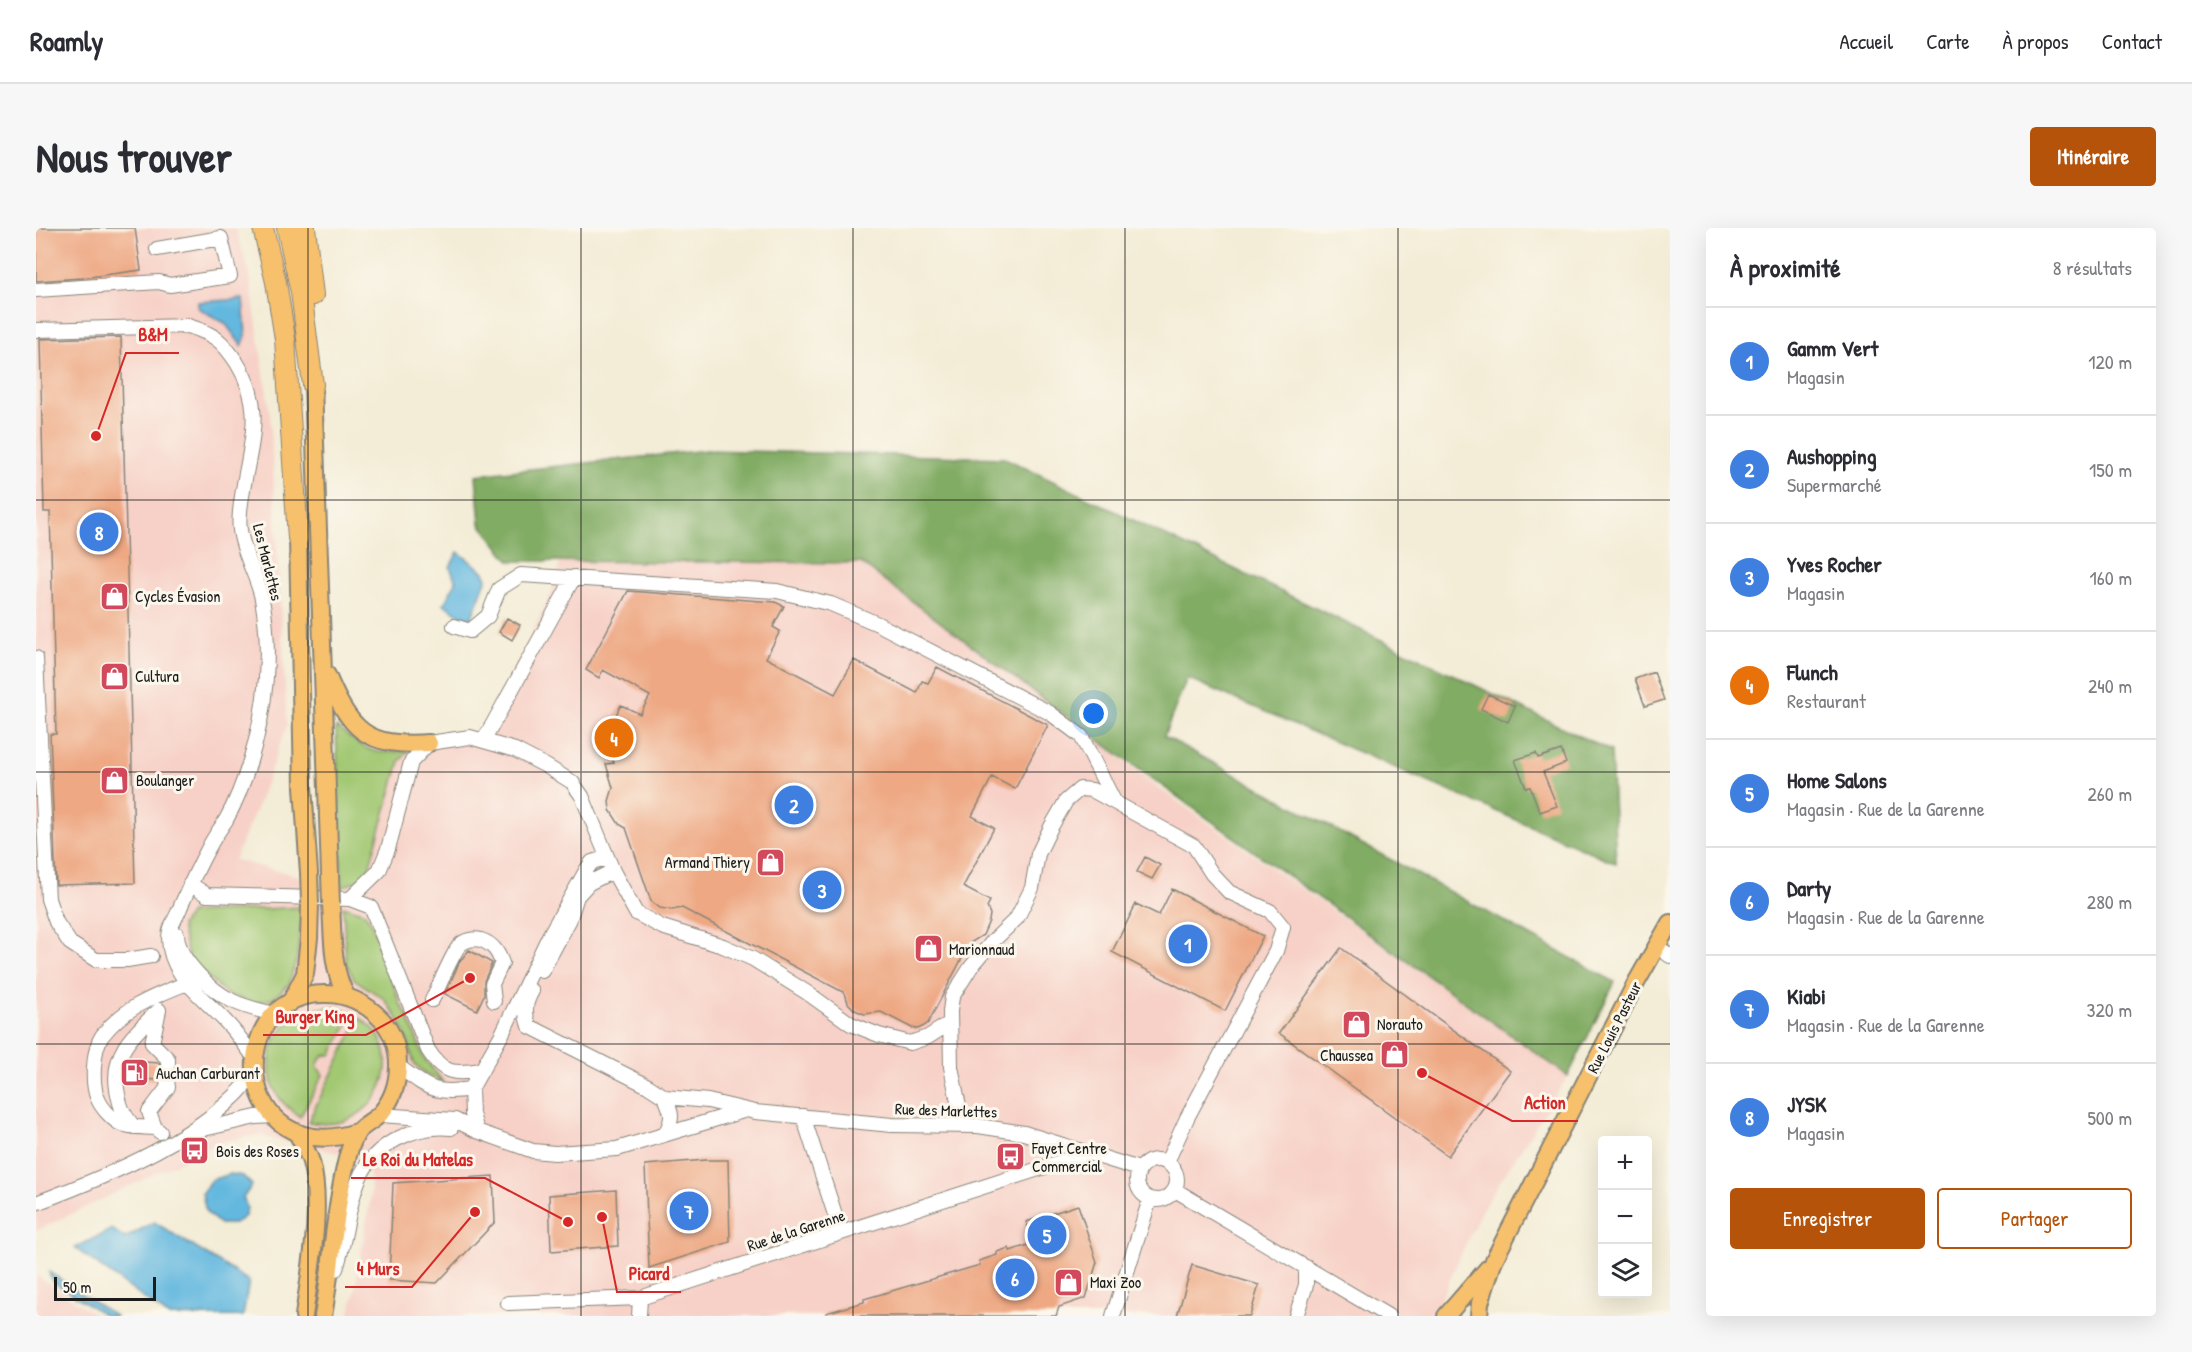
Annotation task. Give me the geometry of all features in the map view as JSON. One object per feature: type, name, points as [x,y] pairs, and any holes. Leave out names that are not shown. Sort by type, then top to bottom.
[{"type":"highway","points":[[263,228],[276,282],[285,339],[298,538]]},
{"type":"highway","points":[[287,228],[302,292],[313,385]]},
{"type":"highway","points":[[305,228],[313,292],[313,385]]},
{"type":"main road","points":[[313,385],[333,948],[340,986],[347,997]]},
{"type":"main road","points":[[290,1003],[305,974],[310,904],[303,787],[298,538]]},
{"type":"main road","points":[[323,666],[340,706],[347,717],[362,731],[384,741],[414,744],[429,742]]},
{"type":"main road","name":"Rue Louis Pasteur","points":[[1479,1316],[1480,1303],[1494,1260],[1663,951],[1670,923]]},
{"type":"main road","points":[[335,994],[347,997],[367,1007],[384,1023],[392,1036],[398,1066],[391,1097],[379,1115],[357,1132],[331,1138],[308,1136],[297,1132],[274,1116],[264,1104],[258,1090],[254,1066],[261,1034],[275,1014],[290,1003],[312,995],[335,994]]},
{"type":"main road","points":[[297,1132],[307,1149],[312,1165],[314,1189],[315,1216],[304,1316]]},
{"type":"main road","points":[[323,1316],[346,1163],[357,1132]]},
{"type":"main road","name":"Rue Louis Pasteur","points":[[1446,1316],[1494,1260]]},
{"type":"street","points":[[36,290],[159,282],[170,285],[230,276],[221,238],[157,249]]},
{"type":"street","name":"Les Marlettes","points":[[36,330],[188,326],[210,333],[228,349],[246,378],[254,408],[255,420],[240,506],[240,530],[248,563],[262,598],[267,644],[267,670],[250,760],[241,788],[226,819],[209,845],[171,926],[173,961],[187,984]]},
{"type":"street","points":[[454,626],[470,631],[488,615],[499,589],[521,575],[777,591],[831,604],[878,624],[1050,713],[1081,736],[1114,801]]},
{"type":"street","points":[[484,740],[574,577]]},
{"type":"street","points":[[36,658],[48,899],[56,922],[70,943],[96,960],[151,956]]},
{"type":"street","points":[[350,898],[379,871],[388,849],[411,762],[429,742],[470,737],[515,750],[572,782],[593,818],[606,858],[636,913],[662,927],[723,946],[753,959],[851,1024],[879,1035],[910,1043],[928,1037],[950,1023]]},
{"type":"street","points":[[967,1125],[960,1111],[951,1067],[952,997],[971,967],[1017,918],[1032,888],[1038,854],[1066,801],[1080,789],[1092,790],[1194,846],[1212,874],[1229,892],[1270,911],[1283,927],[1276,951],[1187,1118],[1167,1162]]},
{"type":"street","points":[[477,1131],[472,1114],[471,1089],[502,1034],[549,936],[587,868],[592,862],[606,858]]},
{"type":"street","points":[[502,1034],[515,1027],[529,1026],[525,1015],[526,1001],[570,921],[577,896],[589,883],[613,871]]},
{"type":"street","points":[[190,884],[207,895],[350,898],[371,908],[428,1050],[435,1061],[444,1069],[456,1073],[482,1070]]},
{"type":"street","points":[[178,914],[177,937],[183,957],[208,986],[228,1000],[275,1014]]},
{"type":"street","points":[[432,1000],[460,945],[469,940],[479,940],[497,950],[502,963],[492,984],[494,1001]]},
{"type":"street","points":[[36,1211],[77,1188],[170,1143],[223,1109],[242,1092],[254,1066],[228,1024],[187,984],[156,994],[129,1011],[101,1038],[95,1056],[97,1098],[108,1113],[118,1122],[134,1127],[155,1128]]},
{"type":"street","points":[[162,993],[152,1043],[168,1059],[168,1064]]},
{"type":"street","points":[[134,1127],[121,1111],[115,1078],[117,1060],[133,1034],[159,1010]]},
{"type":"street","name":"Rue des Marlettes","points":[[529,1026],[648,1086],[665,1097],[708,1101],[746,1110],[892,1125],[967,1125],[1024,1133],[1139,1169]]},
{"type":"street","points":[[398,1066],[421,1083],[444,1092],[471,1089]]},
{"type":"street","points":[[167,1081],[168,1088],[149,1112],[155,1128],[170,1143]]},
{"type":"street","points":[[665,1097],[672,1113],[670,1125],[665,1134]]},
{"type":"street","name":"Rue des Marlettes","points":[[477,1131],[533,1151],[555,1153],[617,1149],[746,1110]]},
{"type":"street","points":[[379,1115],[454,1120],[477,1131]]},
{"type":"street","points":[[187,1133],[256,1117],[274,1116]]},
{"type":"street","points":[[803,1116],[841,1233]]},
{"type":"street","points":[[328,1288],[337,1266],[359,1178],[381,1150],[399,1137],[436,1126],[477,1131]]},
{"type":"street","name":"Rue de la Garenne","points":[[508,1303],[640,1298],[1088,1153]]},
{"type":"street","points":[[1161,1159],[1167,1162],[1172,1166],[1178,1178],[1175,1190],[1164,1199],[1150,1199],[1144,1195],[1137,1183],[1139,1169],[1149,1161],[1161,1159]]},
{"type":"street","points":[[36,1203],[77,1188]]},
{"type":"street","points":[[1175,1190],[1388,1316]]},
{"type":"street","points":[[1113,1316],[1150,1199]]},
{"type":"street","points":[[1296,1316],[1306,1285],[1306,1267]]},
{"type":"street","points":[[298,1316],[310,1273]]},
{"type":"street","points":[[1306,1285],[1322,1277]]},
{"type":"street","points":[[639,1316],[640,1298]]},
{"type":"shaded area","points":[[36,228],[235,228],[249,272],[270,414],[287,725],[259,802],[234,860],[342,887],[363,877],[369,868],[400,761],[409,750],[470,737],[492,713],[551,594],[560,562],[861,563],[1094,737],[1147,780],[1568,1076],[1481,1211],[1440,1301],[1428,1316],[349,1316],[371,1194],[369,1160],[257,1135],[223,1141],[36,1231]]},
{"type":"shaded area","points":[[36,1275],[97,1316],[36,1316]]},
{"type":"green space","points":[[707,450],[1005,458],[1611,751],[1616,863],[1187,678],[1164,736],[1615,982],[1568,1076],[1094,737],[861,563],[510,561],[480,524],[476,475]]},
{"type":"green space","points":[[336,727],[368,749],[384,752],[409,750],[400,761],[369,868],[357,880],[342,887]]},
{"type":"green space","points":[[343,906],[365,913],[372,924],[400,1003],[408,1016],[424,1058],[444,1083],[425,1074],[414,1063],[405,1033],[384,999],[354,979],[346,963]]},
{"type":"green space","points":[[302,907],[297,957],[289,984],[272,999],[255,1003],[228,995],[189,960],[181,926],[190,913]]},
{"type":"green space","points":[[329,1007],[354,1013],[331,1055],[324,1056],[319,1061],[317,1066],[323,1075],[300,1117],[279,1098],[273,1088],[270,1074],[271,1054],[279,1033],[286,1025],[306,1013]]},
{"type":"green space","points":[[360,1017],[374,1029],[382,1042],[386,1056],[386,1070],[376,1097],[355,1116],[341,1122],[320,1124],[308,1122]]},
{"type":"water","points":[[243,299],[246,336],[242,346],[225,323],[198,308],[198,302]]},
{"type":"water","points":[[458,552],[483,571],[487,578],[471,619],[460,615],[444,604],[456,582],[450,567]]},
{"type":"water","points":[[231,1174],[243,1176],[252,1185],[243,1198],[247,1207],[245,1216],[234,1224],[220,1224],[206,1212],[202,1193],[211,1180]]},
{"type":"water","points":[[154,1222],[249,1281],[243,1316],[168,1316],[75,1248],[112,1229],[125,1238]]},
{"type":"water","points":[[49,1272],[115,1316],[106,1316],[52,1281]]},
{"type":"building","points":[[36,228],[135,228],[141,270],[82,278],[36,281]]},
{"type":"building","points":[[121,337],[135,883],[56,885],[50,734],[56,734],[50,512],[44,512],[40,339]]},
{"type":"building","points":[[628,591],[775,602],[784,606],[773,627],[780,631],[766,658],[835,694],[854,660],[917,693],[922,681],[928,683],[937,667],[1048,725],[1015,789],[992,777],[972,816],[994,828],[963,887],[990,901],[987,907],[990,914],[989,921],[983,935],[970,943],[928,1023],[924,1026],[918,1029],[912,1028],[881,1012],[864,1014],[855,1010],[848,1003],[845,993],[682,908],[672,910],[660,908],[651,901],[626,828],[619,824],[610,810],[609,801],[613,788],[606,764],[614,763],[605,736],[621,705],[640,714],[650,696],[603,670],[599,678],[586,670]]},
{"type":"building","points":[[507,618],[520,625],[512,640],[499,632]]},
{"type":"building","points":[[1654,672],[1664,700],[1645,706],[1635,679]]},
{"type":"building","points":[[1488,694],[1515,706],[1508,722],[1481,709]]},
{"type":"building","points":[[1561,750],[1566,763],[1543,772],[1557,806],[1540,812],[1530,787],[1526,788],[1515,760],[1536,753],[1538,758]]},
{"type":"building","points":[[1145,857],[1160,865],[1152,879],[1137,872]]},
{"type":"building","points":[[1172,889],[1263,936],[1225,1011],[1112,952],[1136,904],[1159,915]]},
{"type":"building","points":[[1341,948],[1510,1071],[1448,1156],[1279,1033]]},
{"type":"building","points":[[469,950],[492,963],[484,981],[484,995],[477,1010],[445,994],[460,961]]},
{"type":"building","points":[[128,1061],[159,1063],[165,1072],[158,1080],[125,1078]]},
{"type":"building","points":[[728,1160],[730,1242],[649,1268],[645,1165]]},
{"type":"building","points":[[493,1176],[495,1222],[437,1283],[389,1280],[393,1183]]},
{"type":"building","points":[[616,1190],[618,1246],[551,1251],[549,1195]]},
{"type":"building","points":[[1078,1205],[1097,1262],[1086,1298],[1059,1307],[1056,1316],[826,1316],[826,1313],[864,1302],[864,1299],[980,1265],[979,1261],[997,1255],[997,1252],[1009,1248],[1010,1251],[1034,1243],[1026,1222]]},
{"type":"building","points":[[1192,1265],[1259,1285],[1250,1316],[1177,1316]]},
{"type":"place","name":"B&M","points":[[96,436]]},
{"type":"place","name":"JYSK","points":[[99,532]]},
{"type":"place","name":"Cycles Évasion","points":[[114,596]]},
{"type":"place","name":"Cultura","points":[[114,676]]},
{"type":"place","name":"Flunch","points":[[614,738]]},
{"type":"place","name":"Boulanger","points":[[115,780]]},
{"type":"place","name":"Aushopping","points":[[794,805]]},
{"type":"place","name":"Armand Thiery","points":[[771,862]]},
{"type":"place","name":"Yves Rocher","points":[[822,890]]},
{"type":"place","name":"Gamm Vert","points":[[1188,944]]},
{"type":"place","name":"Marionnaud","points":[[928,949]]},
{"type":"place","name":"Burger King","points":[[470,978]]},
{"type":"place","name":"Norauto","points":[[1356,1024]]},
{"type":"place","name":"Chaussea","points":[[1394,1055]]},
{"type":"place","name":"Auchan Carburant","points":[[135,1073]]},
{"type":"place","name":"Action","points":[[1422,1073]]},
{"type":"place","name":"Bois des Roses","points":[[195,1151]]},
{"type":"place","name":"Fayet Centre Commercial","points":[[1011,1157]]},
{"type":"place","name":"Kiabi","points":[[689,1211]]},
{"type":"place","name":"4 Murs","points":[[475,1212]]},
{"type":"place","name":"Picard","points":[[602,1217]]},
{"type":"place","name":"Le Roi du Matelas","points":[[568,1222]]},
{"type":"place","name":"Home Salons","points":[[1047,1235]]},
{"type":"place","name":"Darty","points":[[1015,1278]]},
{"type":"place","name":"Maxi Zoo","points":[[1069,1282]]}]
